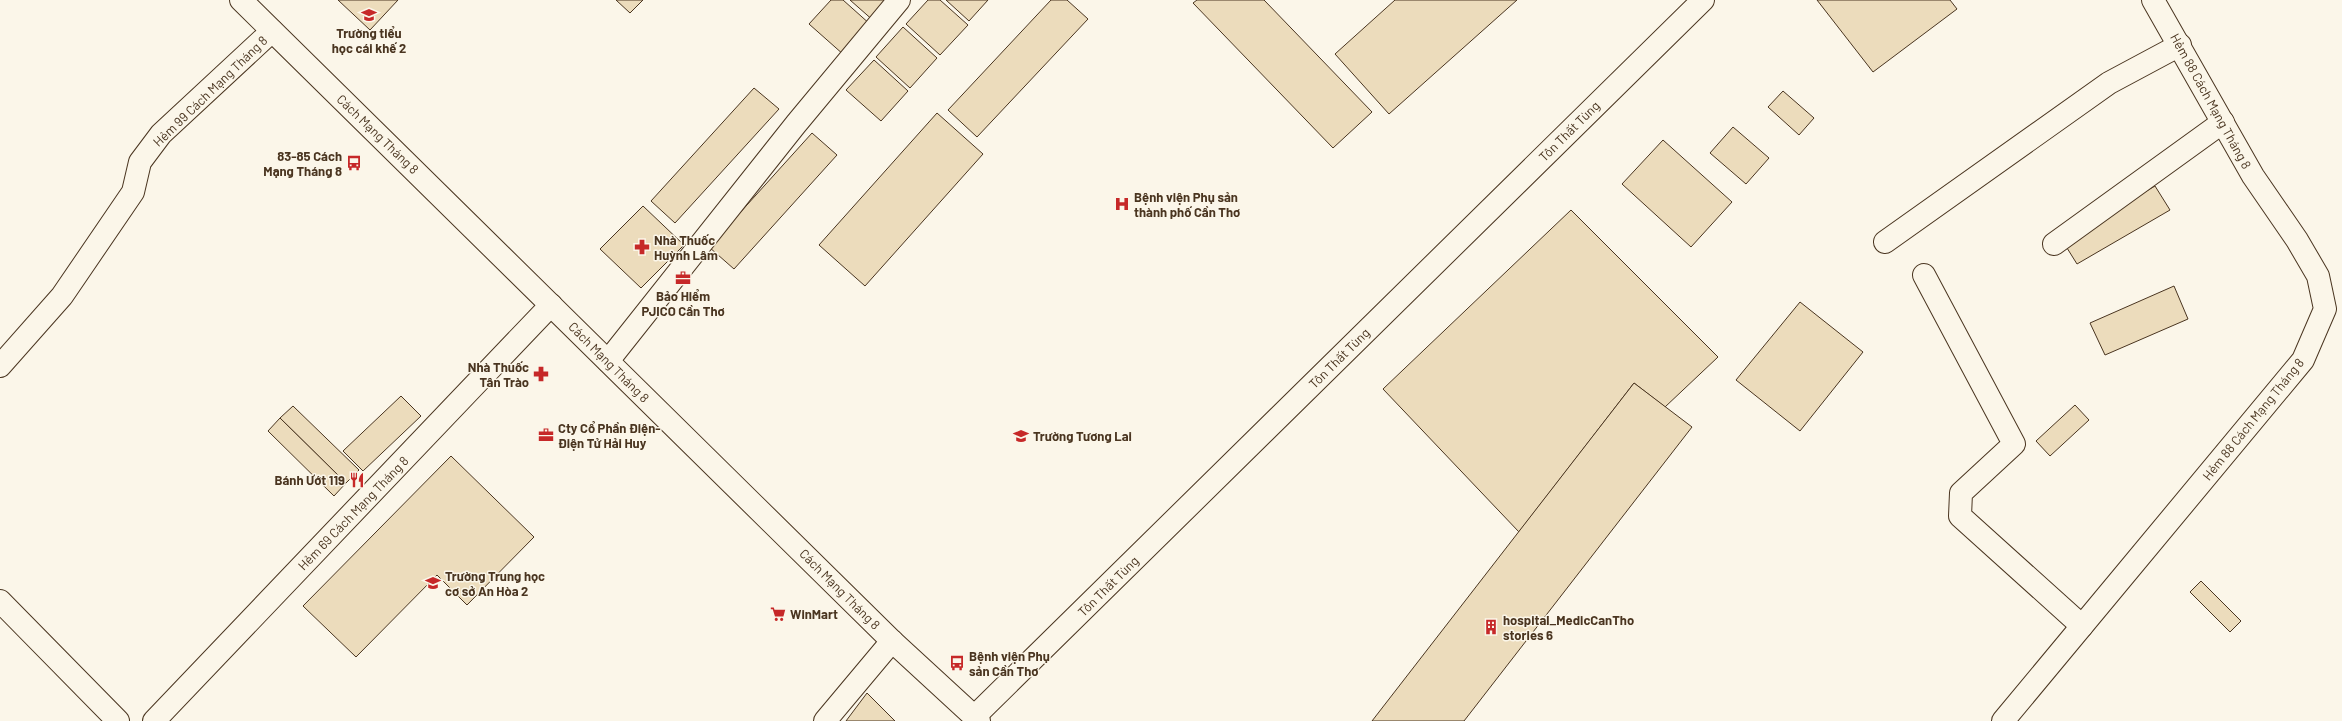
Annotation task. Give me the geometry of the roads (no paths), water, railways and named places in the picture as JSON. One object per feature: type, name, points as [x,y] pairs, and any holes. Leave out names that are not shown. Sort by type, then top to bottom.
[{"type":"main road","name":"Cách Mạng Tháng 8","points":[[241,0],[892,641],[977,719]]},
{"type":"main road","points":[[608,361],[796,124],[899,0]]},
{"type":"main road","name":"Tôn Thất Tùng","points":[[977,719],[1703,0]]},
{"type":"main road","name":"Hẻm 88 Cách Mạng Tháng 8","points":[[2003,721],[2302,360],[2325,309],[2318,276],[2297,240],[2253,176],[2153,0]]},
{"type":"main road","name":"Hẻm 99 Cách Mạng Tháng 8","points":[[0,366],[62,296],[133,192],[140,162],[161,134],[272,31]]},
{"type":"main road","points":[[1885,242],[2109,84],[2180,46]]},
{"type":"main road","points":[[2054,244],[2223,122]]},
{"type":"main road","points":[[1924,275],[2014,444],[1961,493],[1960,516],[2082,626]]},
{"type":"main road","name":"Hẻm 69 Cách Mạng Tháng 8","points":[[154,721],[552,305]]},
{"type":"main road","points":[[0,601],[118,721]]},
{"type":"main road","points":[[825,721],[892,641]]},
{"type":"place","name":"Trường tiểu học cái khế 2","points":[[369,15]]},
{"type":"place","name":"83-85 Cách Mạng Tháng 8","points":[[354,163]]},
{"type":"place","name":"Bệnh viện Phụ sản thành phố Cần Thơ","points":[[1122,204]]},
{"type":"place","name":"Nhà Thuốc Huỳnh Lâm","points":[[642,247]]},
{"type":"place","name":"Bảo Hiểm PJICO Cần Thơ","points":[[683,278]]},
{"type":"place","name":"Nhà Thuốc Tân Trào","points":[[541,374]]},
{"type":"place","name":"Cty Cổ Phần Điện- Điện Tử Hải Huy","points":[[546,435]]},
{"type":"place","name":"Trường Tương Lai","points":[[1021,436]]},
{"type":"place","name":"Bánh Ướt 119","points":[[357,480]]},
{"type":"place","name":"Trường Trung học cơ sở An Hòa 2","points":[[433,583]]},
{"type":"place","name":"WinMart","points":[[778,614]]},
{"type":"place","name":"hospital_MedicCanTho stories 6","points":[[1491,627]]},
{"type":"place","name":"Bệnh viện Phụ sản Cần Thơ","points":[[957,663]]}]
